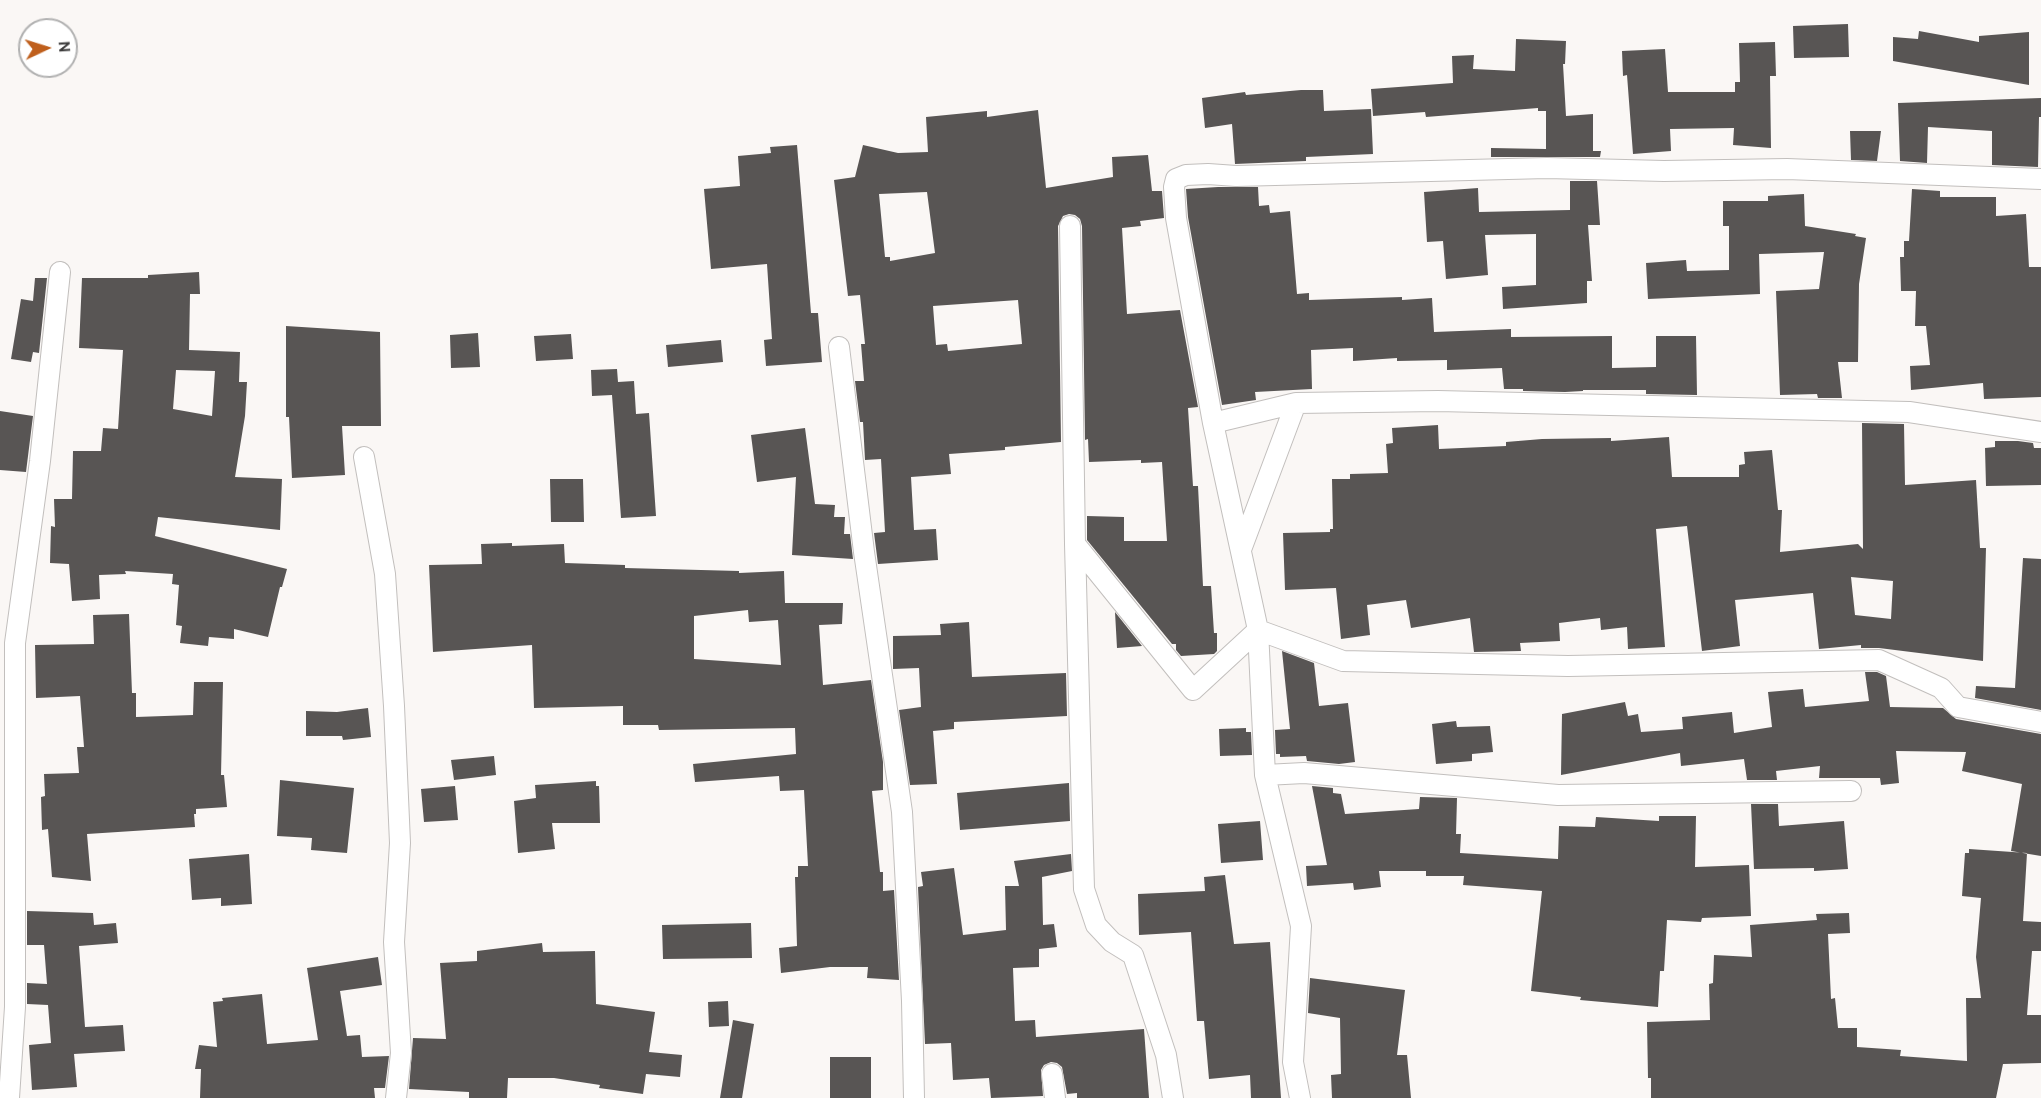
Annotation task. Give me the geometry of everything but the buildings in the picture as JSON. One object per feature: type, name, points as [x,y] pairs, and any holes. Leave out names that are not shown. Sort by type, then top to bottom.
[{"type":"street","points":[[1300,1098],[1293,1062],[1301,926],[1265,775],[1258,630],[1242,547],[1213,423],[1176,218],[1174,187],[1176,179],[1186,175],[1236,176],[1547,168],[1664,171],[1787,169],[2041,179]]},
{"type":"street","points":[[1070,226],[1084,889],[1096,925],[1112,942],[1132,955],[1167,1055],[1173,1098]]},
{"type":"street","points":[[9,1098],[15,1007],[15,643],[40,461],[60,272]]},
{"type":"street","points":[[839,347],[864,552],[902,812],[912,1001],[914,1098]]},
{"type":"street","points":[[1213,423],[1296,403],[1438,401],[1909,412],[2041,432]]},
{"type":"street","points":[[1242,547],[1296,403]]},
{"type":"street","points":[[364,457],[385,574],[394,706],[400,843],[394,942],[401,1053],[396,1098]]},
{"type":"street","points":[[1075,544],[1192,690],[1258,630]]},
{"type":"street","points":[[1258,630],[1343,661],[1568,666],[1879,660],[1941,688],[1958,707],[2041,722]]},
{"type":"street","points":[[1265,775],[1304,773],[1558,795],[1851,791]]},
{"type":"street","points":[[1052,1074],[1055,1098]]}]
